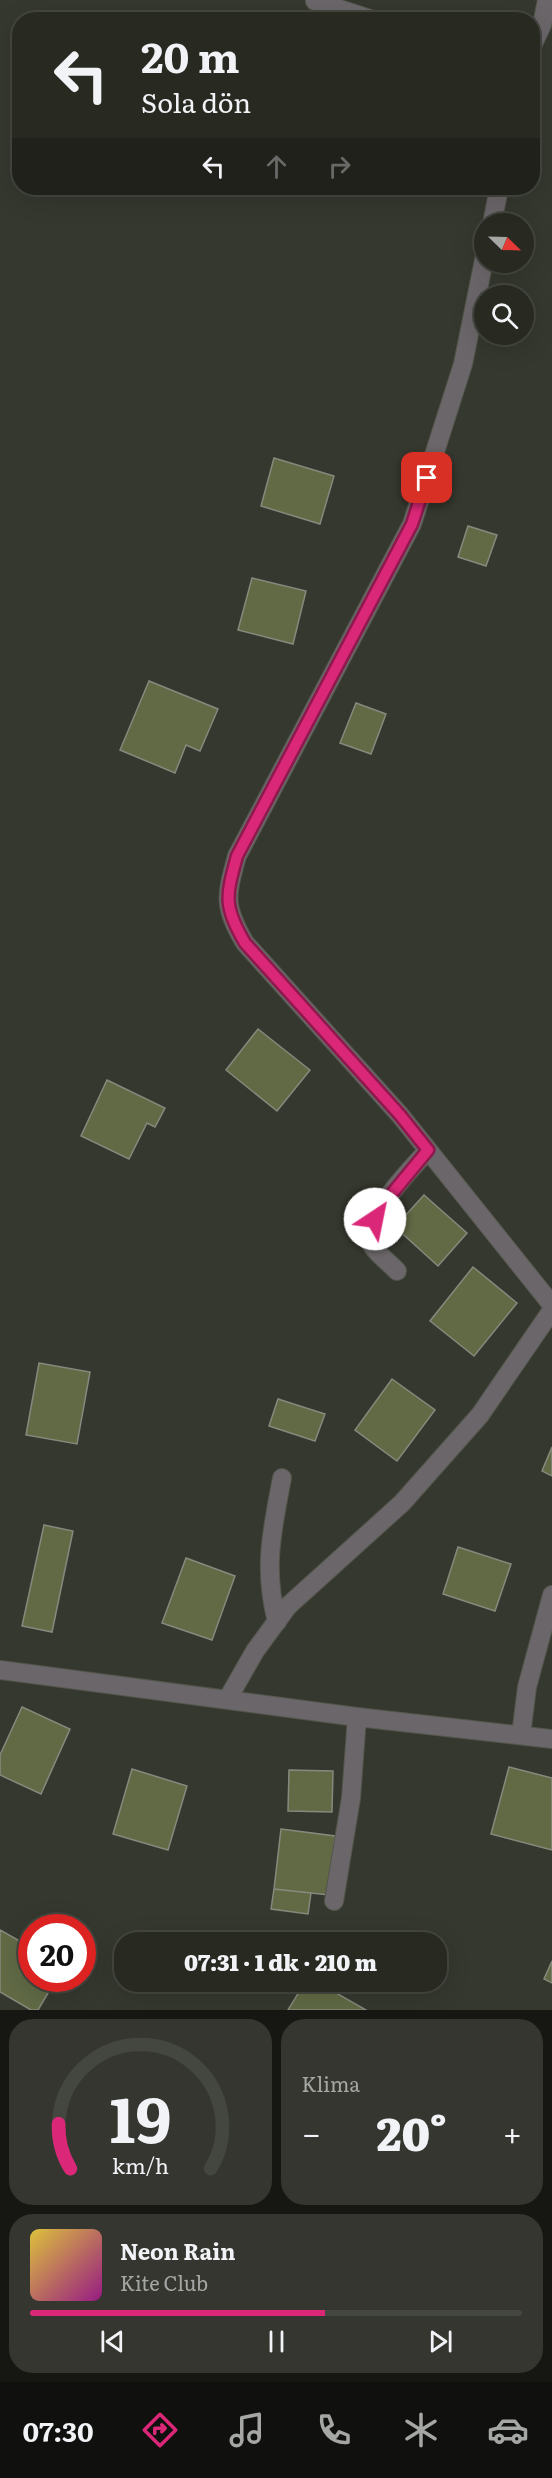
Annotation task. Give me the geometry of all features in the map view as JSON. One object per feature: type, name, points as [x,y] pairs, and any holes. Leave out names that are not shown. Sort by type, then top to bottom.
[{"type":"street","points":[[540,29],[548,0]]},
{"type":"street","points":[[315,1],[349,12]]},
{"type":"street","points":[[494,213],[498,195]]},
{"type":"street","points":[[227,1700],[255,1651],[288,1606],[402,1503],[472,1424],[552,1307],[400,1115],[245,943],[230,919],[227,891],[237,856],[412,524],[464,364],[482,273]]},
{"type":"street","points":[[397,1271],[372,1244],[369,1230],[380,1208],[428,1150]]},
{"type":"street","points":[[277,1622],[269,1591],[268,1559],[282,1478]]},
{"type":"street","points":[[521,1735],[527,1687],[552,1595]]},
{"type":"street","points":[[0,1670],[357,1717],[552,1739]]},
{"type":"street","points":[[334,1901],[351,1798],[357,1717]]},
{"type":"building","points":[[274,458],[334,476],[320,524],[261,506]]},
{"type":"building","points":[[468,526],[497,535],[486,566],[458,557]]},
{"type":"building","points":[[252,578],[306,591],[293,644],[238,630]]},
{"type":"building","points":[[149,681],[218,709],[200,751],[186,745],[175,773],[120,750]]},
{"type":"building","points":[[356,703],[386,714],[371,754],[340,743]]},
{"type":"building","points":[[258,1029],[310,1070],[277,1111],[226,1070]]},
{"type":"building","points":[[107,1080],[165,1108],[155,1127],[147,1123],[129,1159],[81,1136]]},
{"type":"building","points":[[424,1195],[467,1233],[438,1266],[395,1227]]},
{"type":"building","points":[[473,1267],[517,1303],[474,1356],[430,1321]]},
{"type":"building","points":[[39,1363],[90,1372],[77,1444],[26,1435]]},
{"type":"building","points":[[392,1379],[435,1410],[397,1461],[355,1430]]},
{"type":"building","points":[[278,1399],[325,1414],[315,1441],[269,1426]]},
{"type":"building","points":[[552,1447],[552,1476],[542,1471]]},
{"type":"building","points":[[44,1525],[73,1531],[52,1632],[22,1626]]},
{"type":"building","points":[[458,1547],[511,1564],[495,1611],[443,1594]]},
{"type":"building","points":[[186,1558],[235,1576],[212,1640],[162,1623]]},
{"type":"building","points":[[22,1707],[70,1729],[41,1794],[0,1775],[0,1755]]},
{"type":"building","points":[[509,1767],[552,1778],[552,1850],[491,1834]]},
{"type":"building","points":[[132,1769],[187,1786],[168,1850],[113,1834]]},
{"type":"building","points":[[289,1770],[333,1771],[332,1812],[288,1811]]},
{"type":"building","points":[[281,1829],[335,1836],[329,1895],[274,1889]]},
{"type":"building","points":[[274,1889],[311,1893],[308,1914],[271,1909]]},
{"type":"building","points":[[0,1930],[18,1940],[18,1992],[49,1992],[38,2010],[31,2010],[0,1992]]},
{"type":"building","points":[[552,1961],[552,1983],[544,1979]]},
{"type":"building","points":[[299,1992],[334,1992],[366,2010],[288,2010]]},
{"type":"route","points":[[375,1219],[380,1208],[428,1150],[400,1115],[245,943],[230,919],[227,891],[237,856],[412,524],[427,478]]}]
